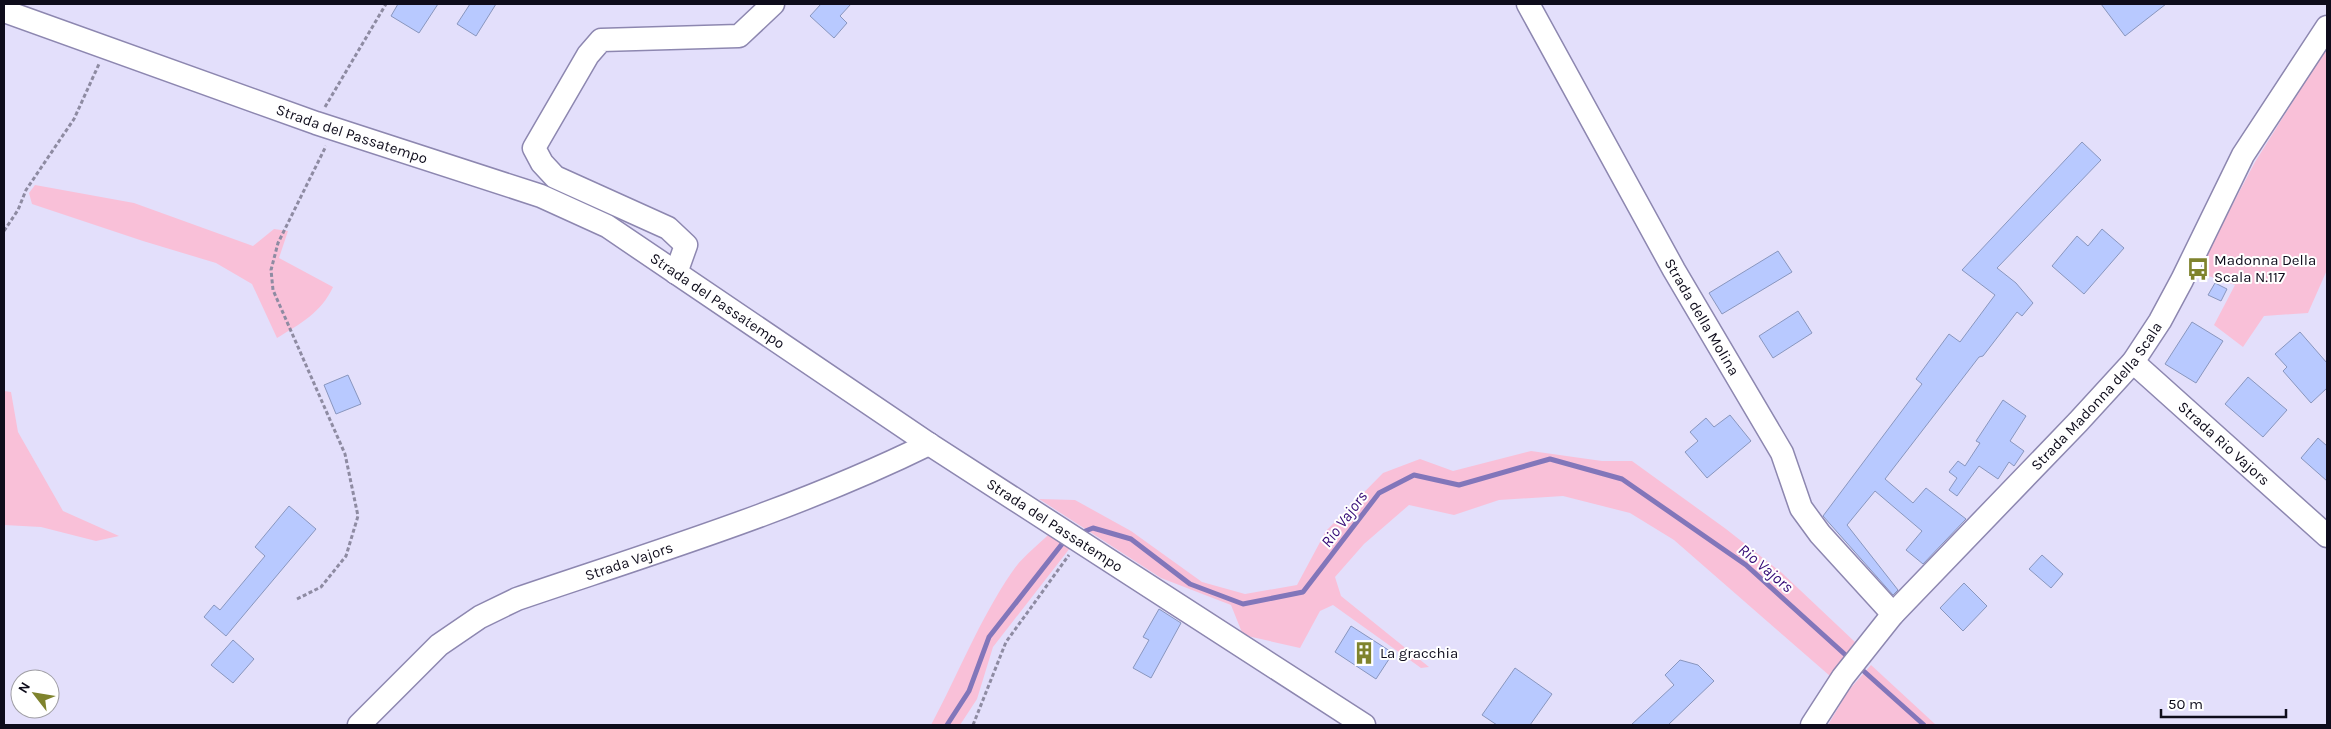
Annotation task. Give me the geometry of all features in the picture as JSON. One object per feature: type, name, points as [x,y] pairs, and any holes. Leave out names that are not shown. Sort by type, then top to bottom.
[{"type":"street","points":[[676,273],[686,245],[668,228],[555,177],[542,163],[534,148],[588,55],[601,40],[739,36],[773,4]]},
{"type":"street","name":"Strada della Molina","points":[[1528,4],[1674,270],[1782,453],[1801,508],[1820,534],[1893,614]]},
{"type":"street","name":"Strada del Passatempo","points":[[4,11],[325,126],[541,196],[576,210],[607,226],[929,444],[1364,725]]},
{"type":"street","name":"Strada Madonna della Scala","points":[[1812,725],[1842,677],[1893,614],[2078,422],[2133,362],[2160,321],[2177,289],[2242,155],[2327,27]]},
{"type":"street","name":"Strada Rio Vajors","points":[[2133,362],[2323,529]]},
{"type":"street","name":"Strada Vajors","points":[[359,725],[439,645],[480,617],[517,600],[776,510],[883,467],[929,444]]},
{"type":"path","points":[[297,600],[321,587],[346,556],[358,516],[345,454],[273,290],[270,270],[278,243],[325,126],[386,4]]},
{"type":"path","points":[[4,231],[18,210],[26,190],[74,119],[106,47]]},
{"type":"path","points":[[973,725],[1002,658],[1006,642],[1072,537]]},
{"type":"shaded area","points":[[2327,47],[2327,270],[2308,313],[2264,316],[2243,347],[2214,325],[2235,285],[2197,272],[2255,162]]},
{"type":"shaded area","points":[[35,185],[134,203],[253,246],[274,229],[288,231],[279,258],[333,287],[316,311],[302,323],[277,338],[252,284],[216,263],[32,204],[29,193]]},
{"type":"shaded area","points":[[4,391],[11,392],[18,432],[63,511],[119,536],[96,541],[41,527],[4,525]]},
{"type":"shaded area","points":[[1531,451],[1602,461],[1632,461],[1726,529],[1782,573],[1855,642],[1830,676],[1674,540],[1630,513],[1563,496],[1499,500],[1454,515],[1409,505],[1364,544],[1335,577],[1341,596],[1429,667],[1421,668],[1333,605],[1320,611],[1300,648],[1243,635],[1231,605],[1161,578],[1039,499],[1075,500],[1131,531],[1202,582],[1245,594],[1297,585],[1326,531],[1383,473],[1420,459],[1453,471]]},
{"type":"shaded area","points":[[1049,534],[1070,548],[993,647],[977,699],[960,725],[931,725],[1000,590],[1020,562]]},
{"type":"shaded area","points":[[1871,665],[1936,725],[1828,725],[1848,691]]},
{"type":"building","points":[[398,4],[438,4],[419,33],[391,16]]},
{"type":"building","points":[[470,4],[496,4],[476,36],[457,24]]},
{"type":"building","points":[[821,4],[851,4],[840,16],[847,23],[834,38],[810,16]]},
{"type":"building","points":[[2101,4],[2166,4],[2125,36]]},
{"type":"building","points":[[2082,142],[2101,160],[1997,268],[2016,283],[2033,303],[2022,316],[2017,312],[1983,356],[1979,357],[1885,479],[1913,503],[1926,488],[1966,519],[1923,564],[1906,550],[1922,531],[1875,491],[1847,525],[1898,590],[1893,595],[1823,516],[1922,384],[1916,379],[1949,334],[1960,342],[1995,295],[1962,270]]},
{"type":"building","points":[[2102,229],[2124,248],[2084,294],[2052,266],[2077,236],[2088,246]]},
{"type":"building","points":[[1778,251],[1792,272],[1722,314],[1709,293]]},
{"type":"building","points":[[2215,283],[2227,289],[2221,301],[2208,295]]},
{"type":"building","points":[[1798,311],[1812,333],[1773,358],[1759,336]]},
{"type":"building","points":[[2192,322],[2223,341],[2196,383],[2165,364]]},
{"type":"building","points":[[2300,332],[2327,363],[2327,388],[2311,403],[2283,371],[2287,367],[2275,354]]},
{"type":"building","points":[[348,375],[361,404],[336,414],[324,385]]},
{"type":"building","points":[[2248,377],[2287,410],[2263,437],[2225,404]]},
{"type":"building","points":[[2003,400],[2026,416],[2010,441],[2024,451],[2014,466],[2009,462],[1998,479],[1979,466],[1957,496],[1949,490],[1957,478],[1949,472],[1958,461],[1965,466],[1980,443],[1976,441]]},
{"type":"building","points":[[1730,415],[1751,441],[1707,478],[1685,452],[1698,441],[1690,432],[1706,418],[1714,427]]},
{"type":"building","points":[[2318,438],[2327,446],[2327,481],[2301,458]]},
{"type":"building","points":[[289,506],[316,529],[226,636],[204,617],[214,605],[220,610],[265,556],[255,547]]},
{"type":"building","points":[[2042,555],[2063,574],[2051,588],[2029,569]]},
{"type":"building","points":[[1964,583],[1987,606],[1963,631],[1940,608]]},
{"type":"building","points":[[1159,609],[1181,623],[1151,678],[1133,668],[1149,640],[1143,637]]},
{"type":"building","name":"La gracchia","points":[[1351,626],[1393,653],[1376,679],[1335,652]]},
{"type":"building","points":[[233,640],[254,659],[233,683],[211,665]]},
{"type":"building","points":[[1680,660],[1698,665],[1714,681],[1668,725],[1631,725],[1674,685],[1665,675]]},
{"type":"building","points":[[1515,668],[1552,694],[1530,725],[1497,725],[1482,715]]},
{"type":"waterway","name":"Rio Vajors","points":[[1078,534],[1093,528],[1131,539],[1190,584],[1243,604],[1303,592],[1379,493],[1414,475],[1459,485],[1550,459],[1622,479],[1746,565],[1850,659]]},
{"type":"waterway","name":"Rio Vajors","points":[[947,725],[969,691],[989,637],[1062,544],[1067,541]]},
{"type":"waterway","name":"Rio Vajors","points":[[1858,666],[1924,725]]},
{"type":"place","name":"Madonna Della Scala N.117","points":[[2198,269]]},
{"type":"place","name":"La gracchia","points":[[1364,653]]}]
